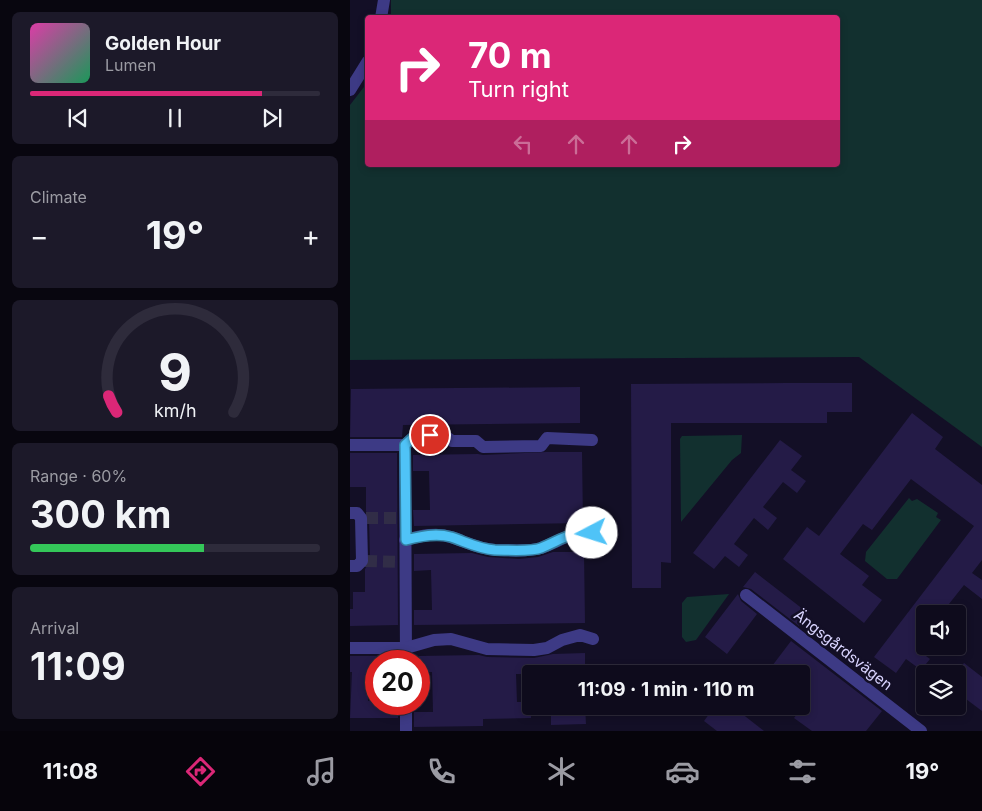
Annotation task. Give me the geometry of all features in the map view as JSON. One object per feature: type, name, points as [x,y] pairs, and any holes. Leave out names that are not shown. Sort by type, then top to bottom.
[{"type":"street","points":[[382,15],[384,0]]},
{"type":"street","points":[[350,90],[365,66]]},
{"type":"street","points":[[350,446],[405,445],[417,434],[444,435],[452,441],[476,441],[483,446],[541,446],[547,438],[592,440]]},
{"type":"street","points":[[405,445],[403,518],[406,540],[403,562],[406,648]]},
{"type":"street","points":[[359,516],[359,563]]},
{"type":"street","points":[[406,540],[424,535],[439,535],[494,550],[540,549],[562,537],[579,533],[592,533]]},
{"type":"street","name":"Ängsgårdsvägen","points":[[746,595],[921,731]]},
{"type":"street","points":[[350,648],[406,648],[434,640],[451,639],[487,649],[534,650],[547,648],[580,635],[593,639]]},
{"type":"street","points":[[406,715],[406,731]]},
{"type":"green space","points":[[391,0],[982,0],[982,447],[859,357],[350,360],[350,105],[365,86],[365,167],[840,167],[840,15],[391,15]]},
{"type":"green space","points":[[742,435],[741,453],[732,460],[681,522],[680,439],[682,436]]},
{"type":"green space","points":[[909,498],[912,501],[917,499],[938,513],[936,517],[941,520],[897,579],[887,579],[865,561],[866,552]]},
{"type":"green space","points":[[729,594],[696,640],[686,642],[682,637],[682,603],[687,597]]},
{"type":"building","points":[[852,383],[852,412],[827,412],[827,423],[671,423],[671,563],[661,562],[661,588],[632,588],[631,384]]},
{"type":"building","points":[[580,387],[580,423],[403,425],[402,437],[350,437],[351,389]]},
{"type":"building","points":[[912,413],[943,437],[935,449],[982,485],[982,560],[972,573],[982,580],[982,599],[964,585],[948,605],[916,605],[916,655],[925,655],[930,659],[925,665],[916,666],[906,659],[896,673],[874,657],[974,526],[911,479],[872,530],[863,524],[840,554],[869,576],[862,585],[882,600],[864,623],[783,559],[807,527],[819,536]]},
{"type":"building","points":[[780,440],[802,456],[791,470],[806,481],[797,493],[783,482],[763,507],[777,518],[768,530],[754,518],[743,532],[734,544],[748,555],[739,567],[725,556],[714,569],[693,553]]},
{"type":"building","points":[[582,452],[583,523],[414,526],[413,510],[430,510],[429,471],[413,471],[413,455],[483,455]]},
{"type":"building","points":[[350,453],[397,453],[398,625],[350,626],[353,592],[365,592],[365,569],[370,561],[366,487],[350,487]]},
{"type":"building","points":[[553,552],[584,552],[585,623],[414,625],[414,610],[432,610],[431,570],[414,571],[414,554],[472,553],[488,557],[519,559],[538,557]]},
{"type":"building","points":[[755,572],[808,613],[799,626],[751,589],[743,587]]},
{"type":"building","points":[[738,594],[741,601],[757,614],[727,654],[705,637]]},
{"type":"building","points":[[791,641],[882,711],[866,731],[812,731],[794,718],[796,715],[810,715],[810,665],[773,665]]},
{"type":"building","points":[[585,653],[585,665],[522,665],[522,674],[516,674],[517,702],[522,702],[522,715],[531,715],[531,718],[483,719],[483,726],[414,727],[414,715],[430,715],[430,712],[433,712],[430,656],[479,655],[487,657],[534,658],[553,654]]},
{"type":"building","points":[[350,656],[365,656],[365,715],[398,715],[398,718],[350,718],[352,672],[350,672]]},
{"type":"building","points":[[964,663],[982,677],[982,711],[966,699],[966,665],[962,665]]},
{"type":"building","points":[[551,715],[586,715],[586,724],[551,725]]},
{"type":"building","points":[[708,715],[744,715],[764,731],[717,731],[704,721]]},
{"type":"tunnel","points":[[366,518],[401,518]]},
{"type":"tunnel","points":[[365,561],[401,562]]},
{"type":"route","points":[[430,435],[417,434],[405,445],[406,540],[424,535],[439,535],[494,550],[540,549],[562,537],[579,533],[592,533]]}]
